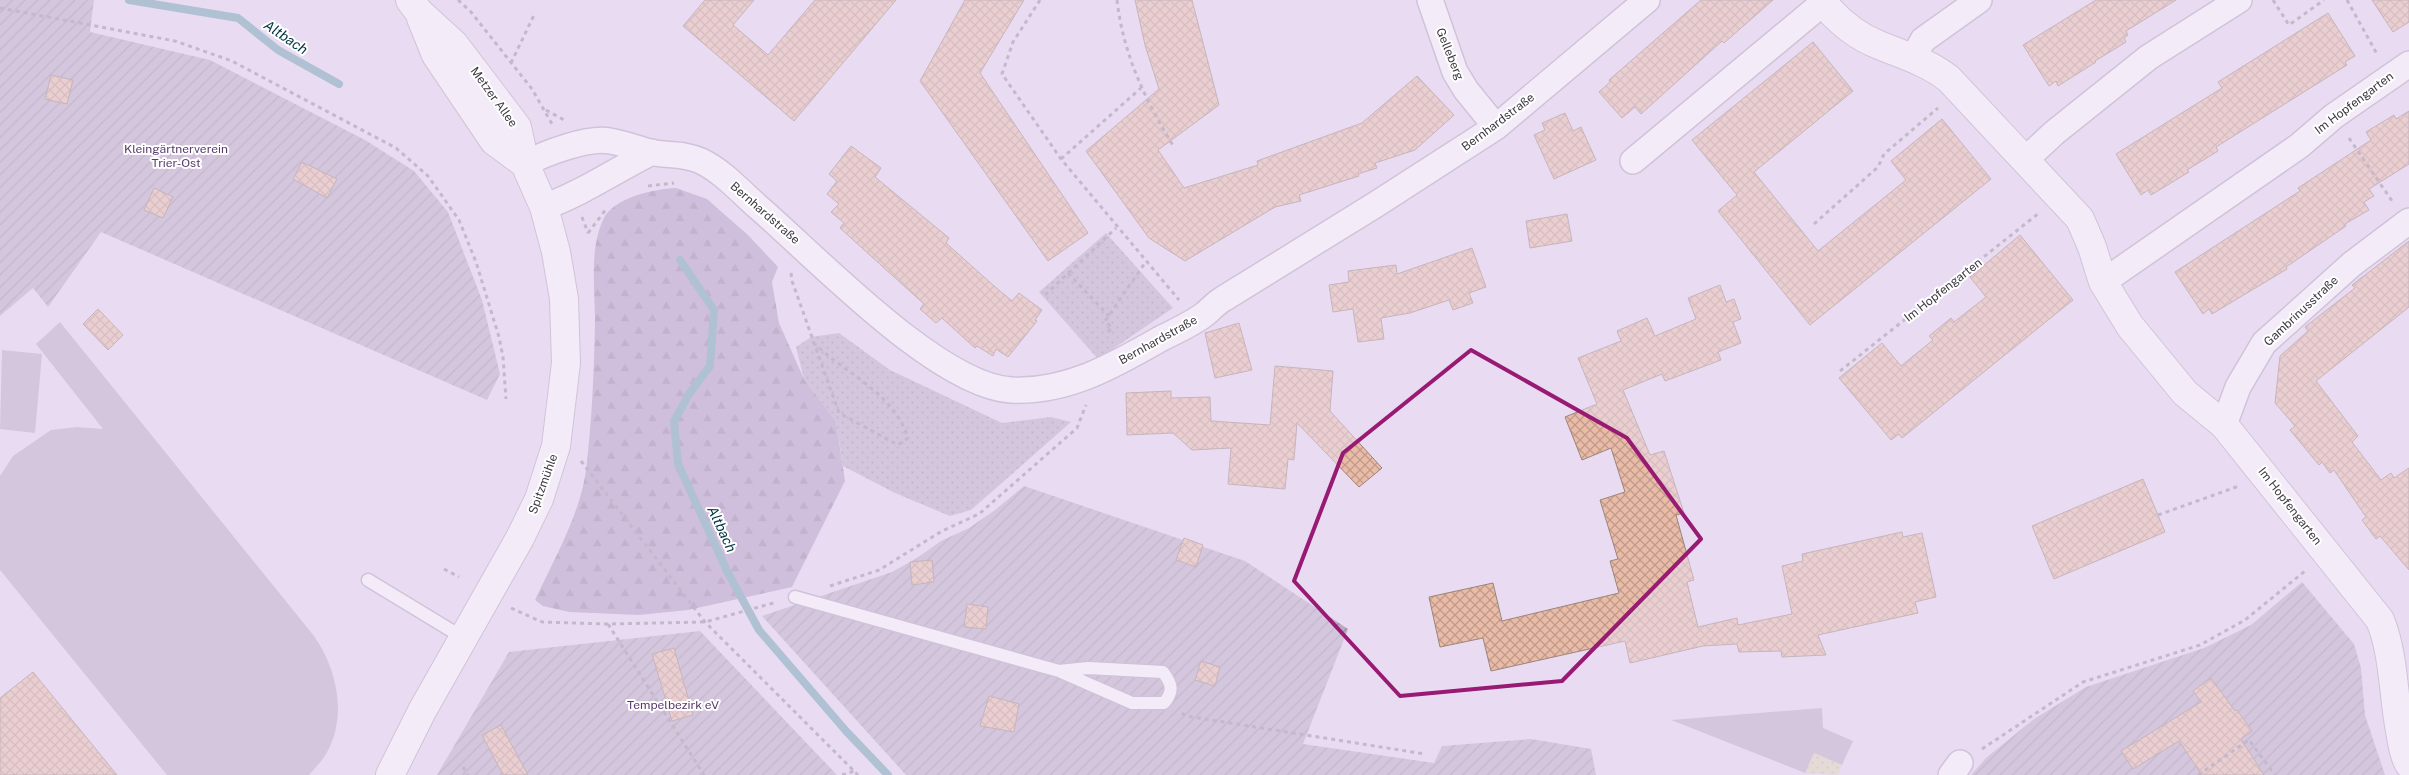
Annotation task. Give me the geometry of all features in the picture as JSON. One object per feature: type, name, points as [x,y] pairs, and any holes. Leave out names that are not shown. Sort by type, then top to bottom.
[{"type":"street","name":"Gelleberg","points":[[1430,0],[1456,72],[1466,90],[1496,127]]},
{"type":"street","name":"Bernhardstraße","points":[[525,164],[542,155],[572,146],[609,140],[652,152],[679,154],[702,162],[713,169],[899,332],[961,374],[998,388],[1038,390],[1100,372],[1202,316],[1223,299],[1375,206],[1496,127],[1647,0]]},
{"type":"street","points":[[1913,58],[1924,40],[1979,0]]},
{"type":"street","points":[[2025,160],[2054,133],[2149,57],[2239,0]]},
{"type":"street","name":"Im Hopfengarten","points":[[1633,161],[1822,2],[1842,23],[1864,38],[1939,71],[1949,79],[2080,219],[2092,247],[2103,282],[2130,326],[2185,392],[2224,425],[2380,620],[2388,638],[2398,720],[2409,764]]},
{"type":"street","name":"Metzer Allee","points":[[415,6],[436,55],[494,141],[525,164]]},
{"type":"street","name":"Im Hopfengarten","points":[[2103,282],[2299,146],[2334,116],[2399,70]]},
{"type":"street","points":[[544,207],[573,197],[623,166],[652,152]]},
{"type":"street","name":"Spitzmühle","points":[[390,775],[462,637],[530,518],[551,465],[559,432],[566,363],[565,314],[560,272],[544,207],[525,164]]},
{"type":"street","name":"Gambrinusstraße","points":[[2224,425],[2238,387],[2264,343],[2352,264],[2407,222]]},
{"type":"lane","points":[[368,580],[462,637]]},
{"type":"lane","points":[[795,597],[1059,671],[1132,702],[1164,703],[1171,694],[1171,682],[1163,672],[1088,668],[1059,671]]},
{"type":"path","points":[[458,0],[471,12],[532,89],[553,126]]},
{"type":"path","points":[[1040,0],[1013,42],[1002,74],[1061,159],[1116,228],[1182,304]]},
{"type":"path","points":[[1117,0],[1120,27],[1141,88],[1151,110],[1174,147]]},
{"type":"path","points":[[2273,0],[2289,26],[2324,0]]},
{"type":"path","points":[[2347,0],[2399,70]]},
{"type":"path","points":[[0,8],[158,37],[217,55],[255,72],[396,148],[428,176],[459,220],[476,262],[499,337],[504,357],[506,399]]},
{"type":"path","points":[[510,63],[535,13]]},
{"type":"path","points":[[1061,159],[1141,88]]},
{"type":"path","points":[[1814,224],[1878,167],[1884,154],[1940,108]]},
{"type":"path","points":[[2334,116],[2407,222]]},
{"type":"path","points":[[643,187],[677,183]]},
{"type":"path","points":[[580,214],[588,233],[596,220],[612,204]]},
{"type":"path","name":"Im Hopfengarten","points":[[1840,371],[2046,208]]},
{"type":"path","points":[[1044,295],[1116,228]]},
{"type":"path","points":[[1108,332],[1112,328],[1105,321],[1146,263]]},
{"type":"path","points":[[790,266],[792,282],[839,413],[898,445],[904,442],[908,438],[904,428],[882,397],[869,385],[831,359],[815,344]]},
{"type":"path","points":[[1068,273],[1109,316]]},
{"type":"path","points":[[517,611],[542,622],[608,624],[705,622],[795,597],[879,570],[942,532],[979,514],[1077,428],[1089,398]]},
{"type":"path","points":[[576,455],[705,622],[858,775]]},
{"type":"path","points":[[2158,515],[2241,484]]},
{"type":"path","points":[[1955,769],[2083,682],[2200,645],[2244,620],[2327,553]]},
{"type":"path","points":[[444,569],[458,577]]},
{"type":"path","points":[[608,624],[704,775]]},
{"type":"path","points":[[1164,703],[1186,716],[1425,754]]},
{"type":"path","points":[[2198,775],[2249,740],[2275,775]]},
{"type":"path","points":[[463,767],[468,775]]},
{"type":"path","points":[[842,775],[854,771]]},
{"type":"highlighted area","points":[[1471,350],[1627,438],[1701,539],[1562,681],[1400,696],[1294,581],[1343,453]]},
{"type":"green space","name":"Kleingärtnerverein Trier-Ost","points":[[0,0],[94,0],[90,32],[210,60],[365,140],[414,171],[448,212],[482,300],[500,374],[487,400],[101,232],[48,307],[33,288],[0,316]]},
{"type":"green space","points":[[676,188],[707,199],[749,236],[778,267],[772,282],[779,323],[804,379],[836,421],[845,481],[792,587],[688,610],[639,615],[569,612],[543,606],[535,600],[572,520],[583,487],[586,470],[593,377],[595,322],[594,257],[599,232],[608,212],[616,205],[646,192]]},
{"type":"green space","points":[[1106,233],[1173,308],[1098,359],[1039,292]]},
{"type":"green space","points":[[60,322],[314,636],[322,649],[329,663],[337,693],[337,724],[326,754],[309,775],[167,775],[0,570],[0,476],[13,456],[51,430],[77,427],[103,429],[36,344]]},
{"type":"green space","points":[[839,333],[890,370],[1002,423],[1051,417],[1071,422],[971,510],[950,516],[895,493],[843,466],[836,421],[804,379],[796,347],[811,337]]},
{"type":"green space","points":[[2,350],[42,354],[35,433],[0,429]]},
{"type":"green space","points":[[1024,486],[1245,561],[1348,629],[1303,744],[1434,763],[1442,746],[1531,739],[1591,749],[1596,775],[906,775],[762,616],[892,572],[917,558],[941,541],[969,528]]},
{"type":"green space","points":[[2302,582],[2354,644],[2361,668],[2365,715],[2385,775],[1971,775],[1986,758],[2034,719],[2086,687],[2204,648],[2251,625]]},
{"type":"green space","name":"Tempelbezirk eV","points":[[700,631],[837,775],[437,775],[509,652]]},
{"type":"green space","points":[[1822,708],[1823,728],[1853,741],[1842,765],[1814,753],[1805,773],[1671,720]]},
{"type":"sand","points":[[1814,753],[1842,765],[1838,775],[1805,773]]},
{"type":"building","points":[[705,0],[754,0],[733,25],[768,55],[815,0],[896,0],[794,121],[683,26]]},
{"type":"building","points":[[965,0],[1024,0],[980,73],[1088,233],[1048,261],[920,81]]},
{"type":"building","points":[[1135,0],[1192,0],[1219,105],[1158,150],[1184,188],[1258,165],[1257,161],[1362,123],[1417,76],[1454,115],[1415,150],[1375,163],[1377,168],[1358,174],[1359,176],[1299,195],[1301,201],[1275,207],[1185,261],[1149,238],[1086,151],[1159,89],[1145,45]]},
{"type":"building","points":[[1701,0],[1773,0],[1724,43],[1722,41],[1641,114],[1635,107],[1622,118],[1599,92],[1610,82],[1609,80]]},
{"type":"building","points":[[2096,0],[2176,0],[2126,31],[2128,35],[2124,38],[2126,42],[2058,86],[2056,81],[2049,86],[2023,45]]},
{"type":"building","points":[[2372,0],[2409,0],[2409,22],[2393,32]]},
{"type":"building","points":[[2328,13],[2355,56],[2345,62],[2347,65],[2216,147],[2218,151],[2187,170],[2189,172],[2151,195],[2148,190],[2141,195],[2116,154],[2222,88],[2218,82]]},
{"type":"building","points":[[1813,42],[1853,91],[1754,172],[1818,251],[1906,180],[1891,161],[1942,119],[1991,179],[1810,325],[1718,211],[1737,195],[1692,140]]},
{"type":"building","points":[[51,75],[73,80],[67,104],[45,99]]},
{"type":"building","points":[[2409,111],[2409,164],[2369,189],[2374,196],[2364,202],[2369,210],[2345,224],[2346,226],[2286,267],[2287,269],[2212,314],[2209,309],[2203,314],[2175,272],[2300,191],[2298,188],[2371,140],[2366,132],[2394,115],[2396,119]]},
{"type":"building","points":[[1565,113],[1573,131],[1581,127],[1596,160],[1554,179],[1534,135],[1545,130],[1542,123]]},
{"type":"building","points":[[851,146],[881,168],[875,177],[949,238],[946,243],[993,285],[1012,301],[1019,293],[1042,310],[1035,320],[1037,321],[1008,357],[996,349],[993,356],[977,346],[975,348],[942,318],[936,323],[920,309],[924,304],[840,228],[844,223],[831,212],[839,204],[827,194],[837,181],[829,174]]},
{"type":"building","points":[[302,162],[337,179],[327,198],[293,179]]},
{"type":"building","points":[[154,188],[173,197],[163,218],[144,210]]},
{"type":"building","points":[[1567,214],[1572,241],[1530,248],[1526,221]]},
{"type":"building","points":[[2020,235],[2073,300],[1902,438],[1899,434],[1891,440],[1839,378],[1882,343],[1901,366],[1933,340],[1929,336],[1951,318],[1954,322],[1986,297],[1970,277]]},
{"type":"building","points":[[2409,241],[2409,307],[2316,381],[2358,436],[2352,442],[2381,480],[2391,473],[2394,478],[2409,468],[2409,570],[2380,536],[2376,539],[2362,520],[2366,517],[2334,470],[2330,473],[2322,462],[2319,465],[2290,430],[2295,426],[2275,403],[2280,356],[2308,331],[2305,327],[2355,288],[2352,285]]},
{"type":"building","points":[[1472,248],[1486,287],[1469,293],[1473,303],[1453,310],[1449,300],[1410,313],[1381,318],[1384,339],[1358,342],[1353,309],[1333,312],[1329,285],[1349,282],[1348,271],[1396,265],[1397,274]]},
{"type":"building","points":[[1720,285],[1726,302],[1734,299],[1741,319],[1733,322],[1741,343],[1718,352],[1721,360],[1665,381],[1662,374],[1623,390],[1650,455],[1664,451],[1684,513],[1676,515],[1694,580],[1687,582],[1698,627],[1737,618],[1738,625],[1792,614],[1782,566],[1803,561],[1802,554],[1902,532],[1903,537],[1922,533],[1936,597],[1915,602],[1918,613],[1818,635],[1826,655],[1782,657],[1781,651],[1739,652],[1737,644],[1703,646],[1630,663],[1625,641],[1491,671],[1483,638],[1440,647],[1429,597],[1493,583],[1502,621],[1619,593],[1610,561],[1618,559],[1600,500],[1625,492],[1611,448],[1582,460],[1565,417],[1597,404],[1578,358],[1621,341],[1617,331],[1647,318],[1655,336],[1696,319],[1688,298]]},
{"type":"building","points":[[98,309],[123,335],[108,350],[83,324]]},
{"type":"building","points":[[1239,323],[1252,370],[1215,378],[1205,333]]},
{"type":"building","points":[[1275,366],[1333,371],[1330,411],[1382,468],[1359,487],[1297,423],[1294,460],[1288,459],[1285,489],[1228,484],[1231,448],[1192,450],[1173,433],[1127,435],[1126,393],[1171,391],[1171,398],[1210,397],[1211,421],[1270,425]]},
{"type":"building","points":[[2143,479],[2165,532],[2054,579],[2032,526]]},
{"type":"building","points":[[1184,538],[1203,545],[1196,567],[1176,560]]},
{"type":"building","points":[[932,560],[934,582],[912,585],[910,562]]},
{"type":"building","points":[[967,604],[988,607],[986,629],[964,627]]},
{"type":"building","points":[[674,648],[693,715],[672,721],[652,654]]},
{"type":"building","points":[[1201,661],[1220,667],[1215,686],[1195,680]]},
{"type":"building","points":[[33,672],[117,775],[0,775],[0,698]]},
{"type":"building","points":[[2211,678],[2252,731],[2241,739],[2264,775],[2202,775],[2179,741],[2133,769],[2121,751],[2201,702],[2193,691]]},
{"type":"building","points":[[989,696],[1019,704],[1014,732],[980,726]]},
{"type":"building","points":[[501,725],[528,775],[503,775],[482,735]]},
{"type":"waterway","name":"Altbach","points":[[129,0],[238,18],[278,50],[339,84]]},
{"type":"waterway","name":"Altbach","points":[[680,260],[714,310],[710,366],[689,394],[674,421],[678,464],[727,571],[759,630],[846,731],[888,775]]}]
